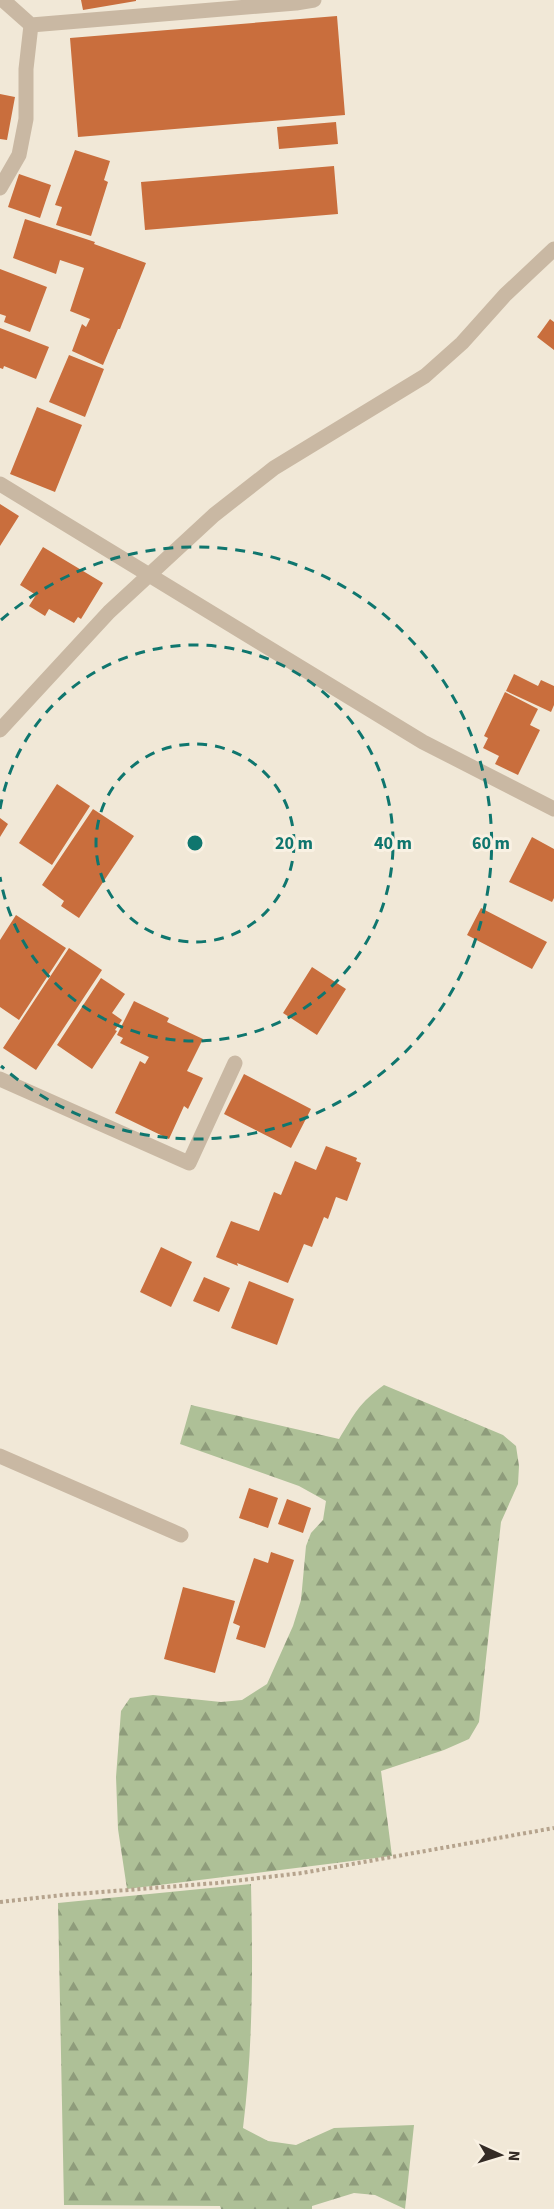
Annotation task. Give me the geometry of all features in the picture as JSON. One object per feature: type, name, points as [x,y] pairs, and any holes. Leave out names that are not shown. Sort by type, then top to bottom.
[{"type":"street","points":[[3,0],[31,26],[314,0]]},
{"type":"street","points":[[0,188],[19,155],[26,119],[26,69],[31,26]]},
{"type":"street","points":[[0,730],[109,612],[214,515],[274,468],[425,376],[462,343],[505,296],[554,249]]},
{"type":"street","points":[[0,484],[423,741],[554,809]]},
{"type":"street","points":[[0,1078],[189,1163],[236,1063]]},
{"type":"street","points":[[0,1456],[181,1535]]},
{"type":"path","points":[[0,1902],[217,1883],[302,1873],[554,1828]]},
{"type":"green space","points":[[384,1385],[503,1435],[516,1446],[519,1466],[518,1484],[501,1522],[479,1722],[469,1739],[381,1771],[392,1856],[127,1889],[118,1829],[116,1777],[121,1711],[130,1698],[153,1695],[221,1702],[242,1700],[267,1684],[293,1626],[301,1600],[306,1546],[311,1533],[323,1520],[326,1501],[299,1486],[180,1444],[191,1405],[339,1439],[363,1403]]},
{"type":"green space","points":[[251,1884],[252,2006],[243,2128],[268,2141],[296,2145],[334,2128],[414,2125],[405,2209],[375,2195],[354,2193],[312,2206],[312,2209],[64,2205],[58,1903]]},
{"type":"building","points":[[81,0],[136,0],[136,1],[83,10]]},
{"type":"building","points":[[337,16],[345,115],[78,137],[70,38]]},
{"type":"building","points":[[0,94],[15,97],[7,140],[0,139]]},
{"type":"building","points":[[336,122],[338,144],[279,149],[277,127]]},
{"type":"building","points":[[75,150],[110,161],[104,180],[108,182],[91,236],[56,225],[62,207],[55,205]]},
{"type":"building","points":[[334,166],[338,214],[145,230],[141,182]]},
{"type":"building","points":[[19,174],[51,185],[40,218],[8,207]]},
{"type":"building","points":[[25,219],[95,242],[94,244],[146,263],[103,365],[72,351],[82,324],[86,327],[90,319],[70,311],[84,268],[60,260],[56,274],[13,258]]},
{"type":"building","points":[[0,269],[47,287],[30,332],[4,322],[6,316],[0,314]]},
{"type":"building","points":[[550,319],[554,322],[554,350],[537,337]]},
{"type":"building","points":[[0,328],[49,347],[36,379],[4,366],[3,369],[0,368]]},
{"type":"building","points":[[69,355],[104,369],[85,417],[49,402]]},
{"type":"building","points":[[37,407],[82,425],[55,492],[10,474]]},
{"type":"building","points":[[0,504],[19,516],[0,546]]},
{"type":"building","points":[[43,547],[103,583],[81,619],[78,617],[74,623],[49,609],[45,616],[29,606],[36,595],[20,585]]},
{"type":"building","points":[[514,674],[538,686],[541,680],[554,686],[554,705],[551,712],[506,691]]},
{"type":"building","points":[[505,692],[538,709],[530,725],[540,730],[518,775],[495,764],[499,756],[483,748],[488,738],[484,736]]},
{"type":"building","points":[[57,784],[90,806],[52,865],[19,843]]},
{"type":"building","points":[[93,809],[134,836],[79,918],[61,906],[64,901],[42,885]]},
{"type":"building","points":[[0,818],[8,824],[0,837]]},
{"type":"building","points":[[532,837],[554,849],[554,898],[552,902],[509,882]]},
{"type":"building","points":[[481,908],[547,942],[532,969],[467,935]]},
{"type":"building","points":[[16,915],[66,948],[19,1020],[0,1007],[0,940]]},
{"type":"building","points":[[69,948],[102,970],[36,1070],[3,1048]]},
{"type":"building","points":[[312,967],[346,989],[317,1035],[283,1013]]},
{"type":"building","points":[[101,978],[125,994],[112,1013],[122,1020],[92,1069],[57,1045]]},
{"type":"building","points":[[134,1001],[169,1018],[167,1022],[203,1039],[187,1071],[203,1078],[188,1109],[184,1106],[169,1139],[115,1113],[140,1061],[145,1064],[149,1057],[120,1043],[123,1038],[117,1035]]},
{"type":"building","points":[[244,1074],[311,1109],[291,1148],[224,1114]]},
{"type":"building","points":[[326,1146],[357,1158],[356,1161],[361,1163],[347,1201],[336,1197],[328,1219],[324,1217],[312,1247],[304,1244],[288,1283],[216,1257],[231,1221],[259,1231],[274,1192],[281,1195],[295,1161],[316,1170]]},
{"type":"building","points":[[161,1247],[192,1262],[171,1307],[140,1292]]},
{"type":"building","points":[[204,1277],[230,1288],[219,1312],[193,1301]]},
{"type":"building","points":[[249,1281],[294,1299],[277,1345],[231,1328]]},
{"type":"building","points":[[249,1488],[278,1498],[268,1528],[239,1518]]},
{"type":"building","points":[[287,1499],[311,1508],[303,1533],[278,1524]]},
{"type":"building","points":[[271,1552],[294,1560],[265,1648],[236,1639],[240,1626],[233,1623],[254,1558],[268,1563]]},
{"type":"building","points":[[183,1587],[235,1601],[215,1673],[164,1659]]}]
